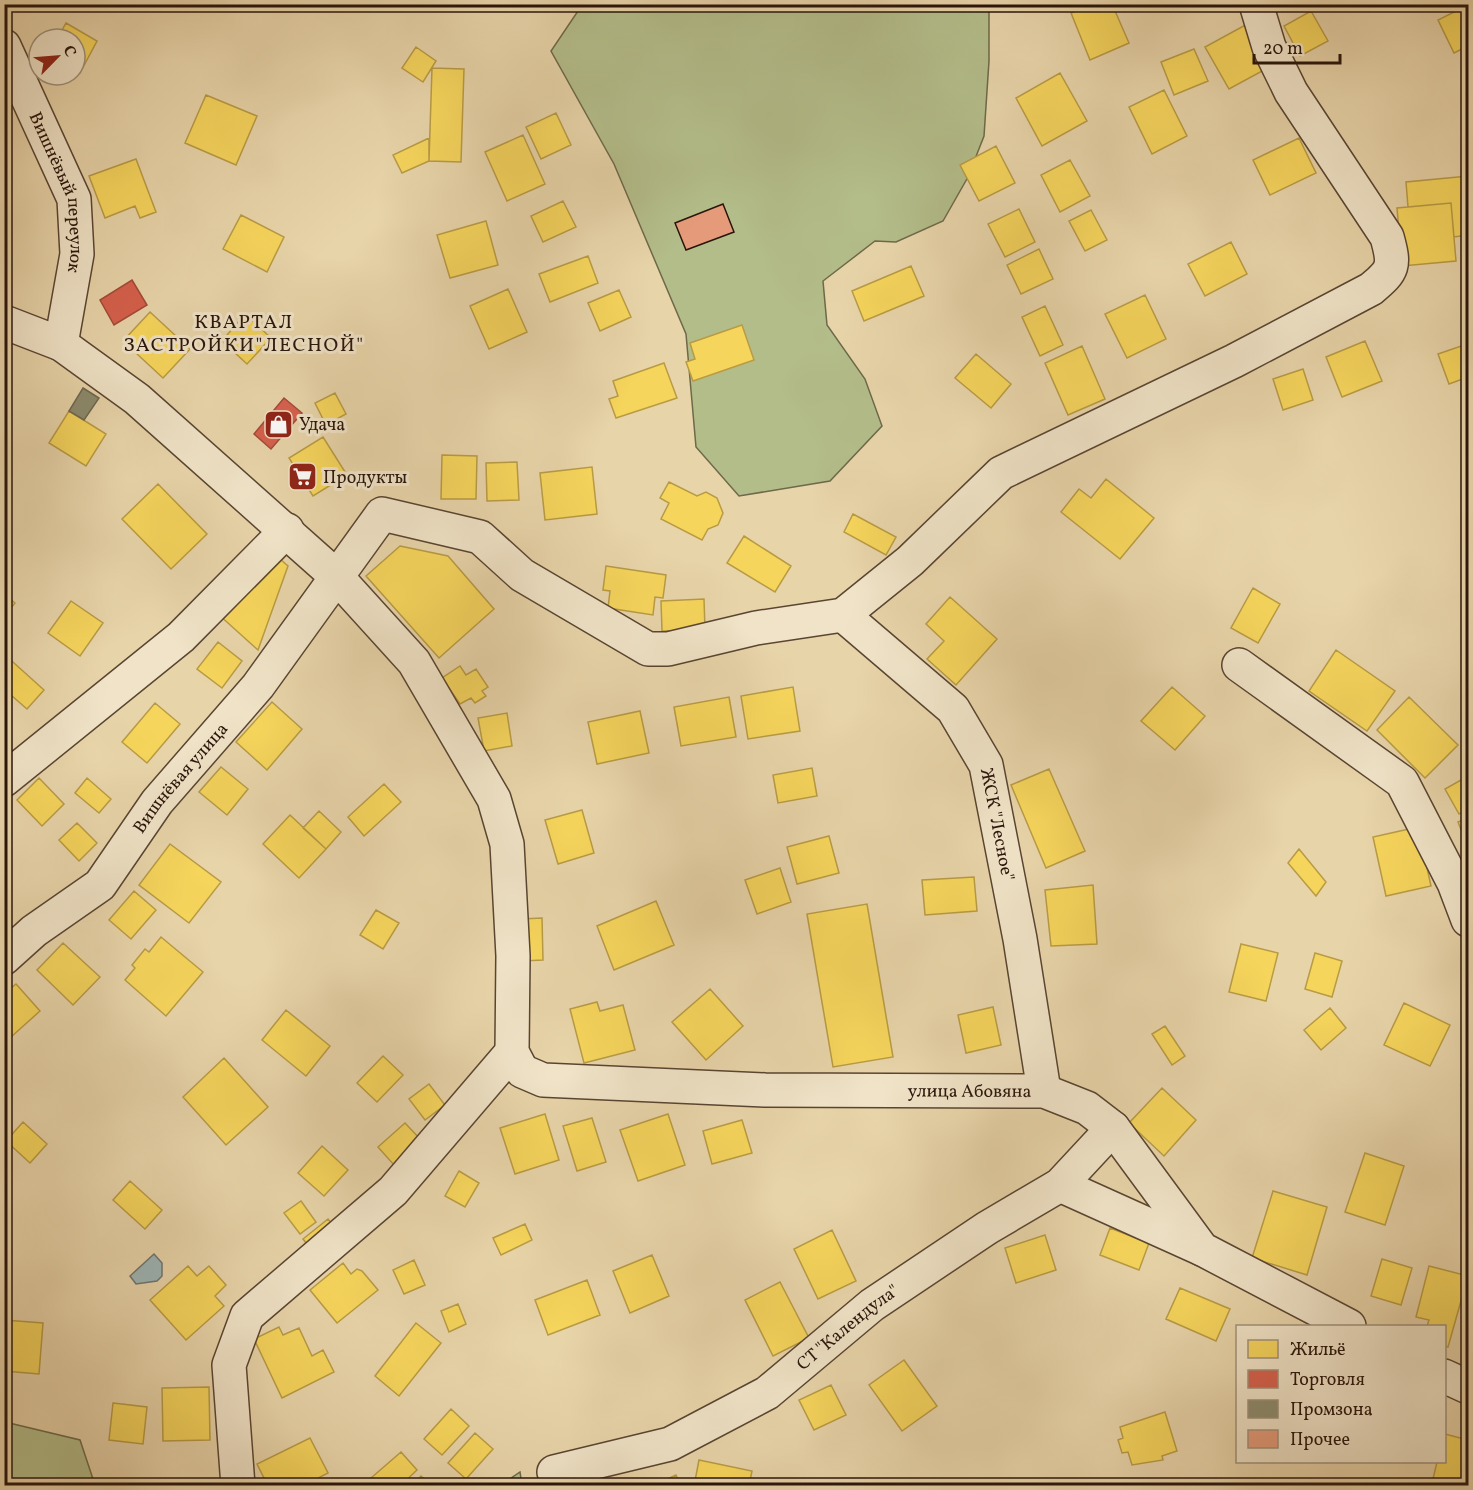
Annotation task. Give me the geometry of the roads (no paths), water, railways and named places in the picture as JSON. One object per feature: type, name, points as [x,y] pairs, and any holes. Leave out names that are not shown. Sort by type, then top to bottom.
[{"type":"street","points":[[843,615],[910,561],[1001,473],[1234,362],[1371,288],[1389,273],[1393,260],[1387,237],[1291,92],[1269,47],[1256,4]]},
{"type":"street","name":"Вишнёвый переулок","points":[[4,46],[74,199],[77,254],[61,344]]},
{"type":"street","points":[[4,322],[61,344],[137,399],[287,530],[336,576],[414,662],[494,799],[507,844],[513,956],[512,1052],[393,1191],[247,1316],[229,1365],[238,1485]]},
{"type":"street","name":"Вишнёвая улица","points":[[4,958],[34,931],[100,885],[157,802],[258,686],[382,514],[480,537],[522,575],[648,650],[668,649],[756,628],[843,615]]},
{"type":"street","points":[[4,780],[181,636],[287,530]]},
{"type":"street","name":"ЖСК \"Лесное\"","points":[[843,615],[952,710],[987,765],[1020,939],[1044,1091]]},
{"type":"street","points":[[1239,665],[1402,782],[1454,883],[1468,920]]},
{"type":"street","name":"улица Абовяна","points":[[512,1052],[522,1071],[543,1080],[765,1090],[1044,1091],[1087,1108],[1113,1128],[1202,1249],[1347,1325]]},
{"type":"street","name":"СТ \"Календула\"","points":[[554,1472],[670,1444],[766,1393],[872,1305],[987,1228],[1060,1185],[1113,1128]]},
{"type":"street","points":[[1060,1185],[1202,1249]]},
{"type":"street","points":[[1446,1377],[1468,1387]]},
{"type":"water","points":[[154,1254],[162,1263],[162,1276],[157,1281],[136,1284],[130,1276]]},
{"type":"place","name":"Удача","points":[[278,424]]},
{"type":"place","name":"Продукты","points":[[302,477]]},
{"type":"district","name":"КВАРТАЛ ЗАСТРОЙКИ\"ЛЕСНОЙ\"","points":[[244,332]]}]
